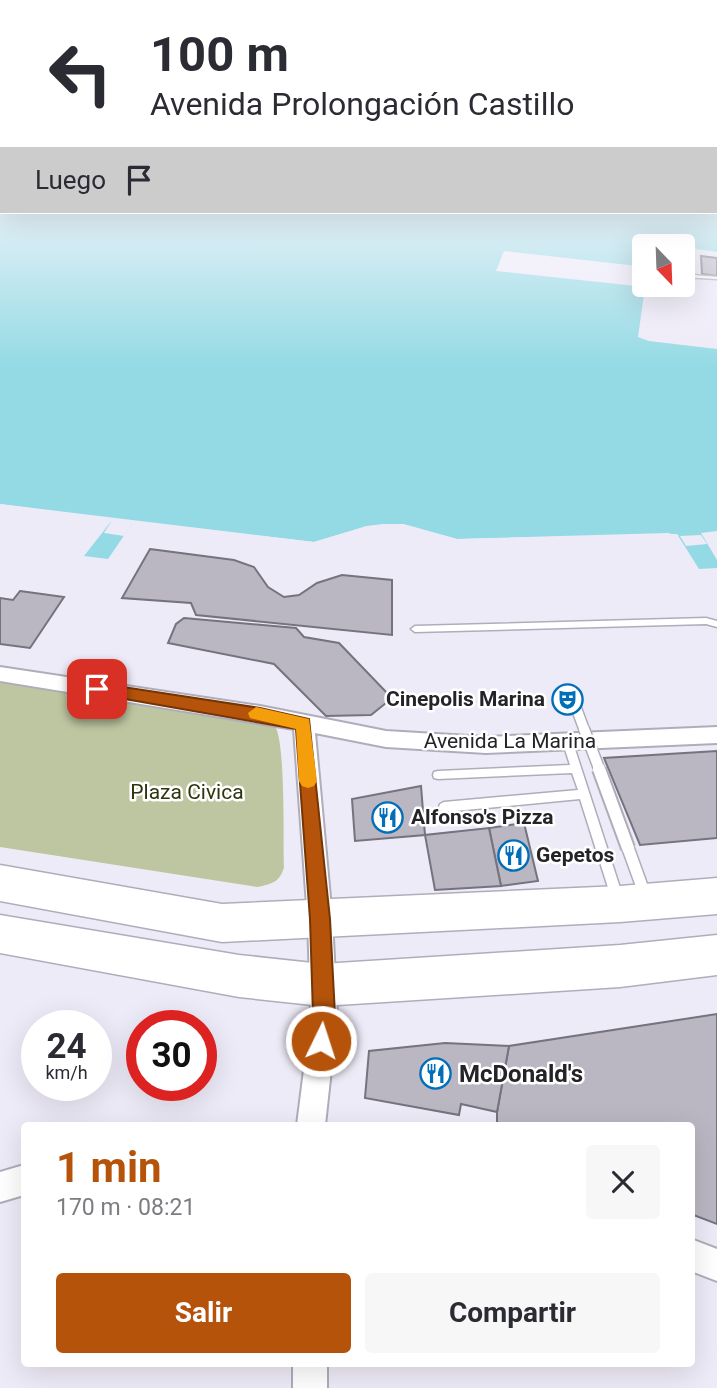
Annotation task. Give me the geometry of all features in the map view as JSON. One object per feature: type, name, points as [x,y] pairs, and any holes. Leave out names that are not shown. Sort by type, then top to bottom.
[{"type":"highway","points":[[0,883],[222,923],[634,903],[717,896]]},
{"type":"highway","points":[[0,934],[239,976],[322,985],[620,967],[717,955]]},
{"type":"street","name":"Avenida La Marina","points":[[0,674],[260,714],[386,739],[485,746],[717,735]]},
{"type":"street","points":[[303,724],[320,919],[324,1015],[311,1122]]},
{"type":"street","points":[[0,1186],[21,1181]]},
{"type":"street","points":[[695,1257],[717,1265]]},
{"type":"street","points":[[310,1367],[310,1388]]},
{"type":"lane","points":[[695,276],[717,278]]},
{"type":"lane","points":[[415,629],[706,621],[717,624]]},
{"type":"lane","points":[[574,702],[628,848],[634,903]]},
{"type":"lane","points":[[568,743],[585,794],[634,903]]},
{"type":"lane","points":[[438,775],[577,769]]},
{"type":"lane","points":[[444,807],[585,794]]},
{"type":"green space","name":"Plaza Civica","points":[[0,681],[259,718],[273,724],[278,733],[280,749],[284,815],[284,867],[278,879],[257,887],[0,847]]},
{"type":"water","points":[[0,239],[632,239],[632,265],[504,251],[496,271],[632,286],[632,298],[643,298],[638,337],[649,341],[717,349],[717,531],[701,533],[717,560],[717,568],[699,569],[677,534],[457,539],[403,524],[367,526],[314,542],[134,521],[108,559],[84,556],[113,519],[0,504]]},
{"type":"water","points":[[695,239],[717,239],[717,252],[695,249]]},
{"type":"pier","points":[[0,504],[314,542],[367,526],[403,524],[457,539],[668,533],[680,536],[456,541],[413,529],[387,527],[362,530],[323,544],[132,524],[124,536],[104,533],[111,522],[0,508]]},
{"type":"pier","points":[[701,535],[707,544],[686,546],[680,536]]},
{"type":"building","points":[[701,256],[717,258],[717,276],[702,274]]},
{"type":"building","points":[[150,549],[234,560],[254,567],[268,587],[284,597],[299,595],[317,583],[342,575],[392,580],[392,635],[196,615],[191,603],[122,598]]},
{"type":"building","points":[[20,591],[64,597],[30,648],[0,644],[0,598],[13,600]]},
{"type":"building","points":[[184,618],[296,628],[304,637],[339,643],[389,695],[386,703],[371,715],[326,716],[274,664],[168,643],[176,624]]},
{"type":"building","points":[[717,751],[717,838],[640,845],[604,758]]},
{"type":"building","name":"Alfonso's Pizza","points":[[421,786],[425,835],[355,841],[352,799]]},
{"type":"building","name":"Gepetos","points":[[524,823],[538,881],[501,886],[489,828]]},
{"type":"building","points":[[489,828],[501,886],[435,890],[425,835]]},
{"type":"building","points":[[717,1014],[717,1224],[695,1216],[695,1122],[497,1122],[509,1046]]},
{"type":"building","points":[[445,1043],[509,1046],[497,1112],[461,1104],[459,1115],[365,1098],[369,1051]]},
{"type":"slow traffic","points":[[256,713],[303,724],[308,781]]},
{"type":"place","name":"Cinepolis Marina","points":[[568,699]]},
{"type":"place","name":"Alfonso's Pizza","points":[[388,817]]},
{"type":"place","name":"Gepetos","points":[[513,855]]},
{"type":"place","name":"McDonald's","points":[[436,1074]]},
{"type":"route","points":[[97,689],[260,714],[303,724],[320,919],[324,1015],[321,1041]]}]
